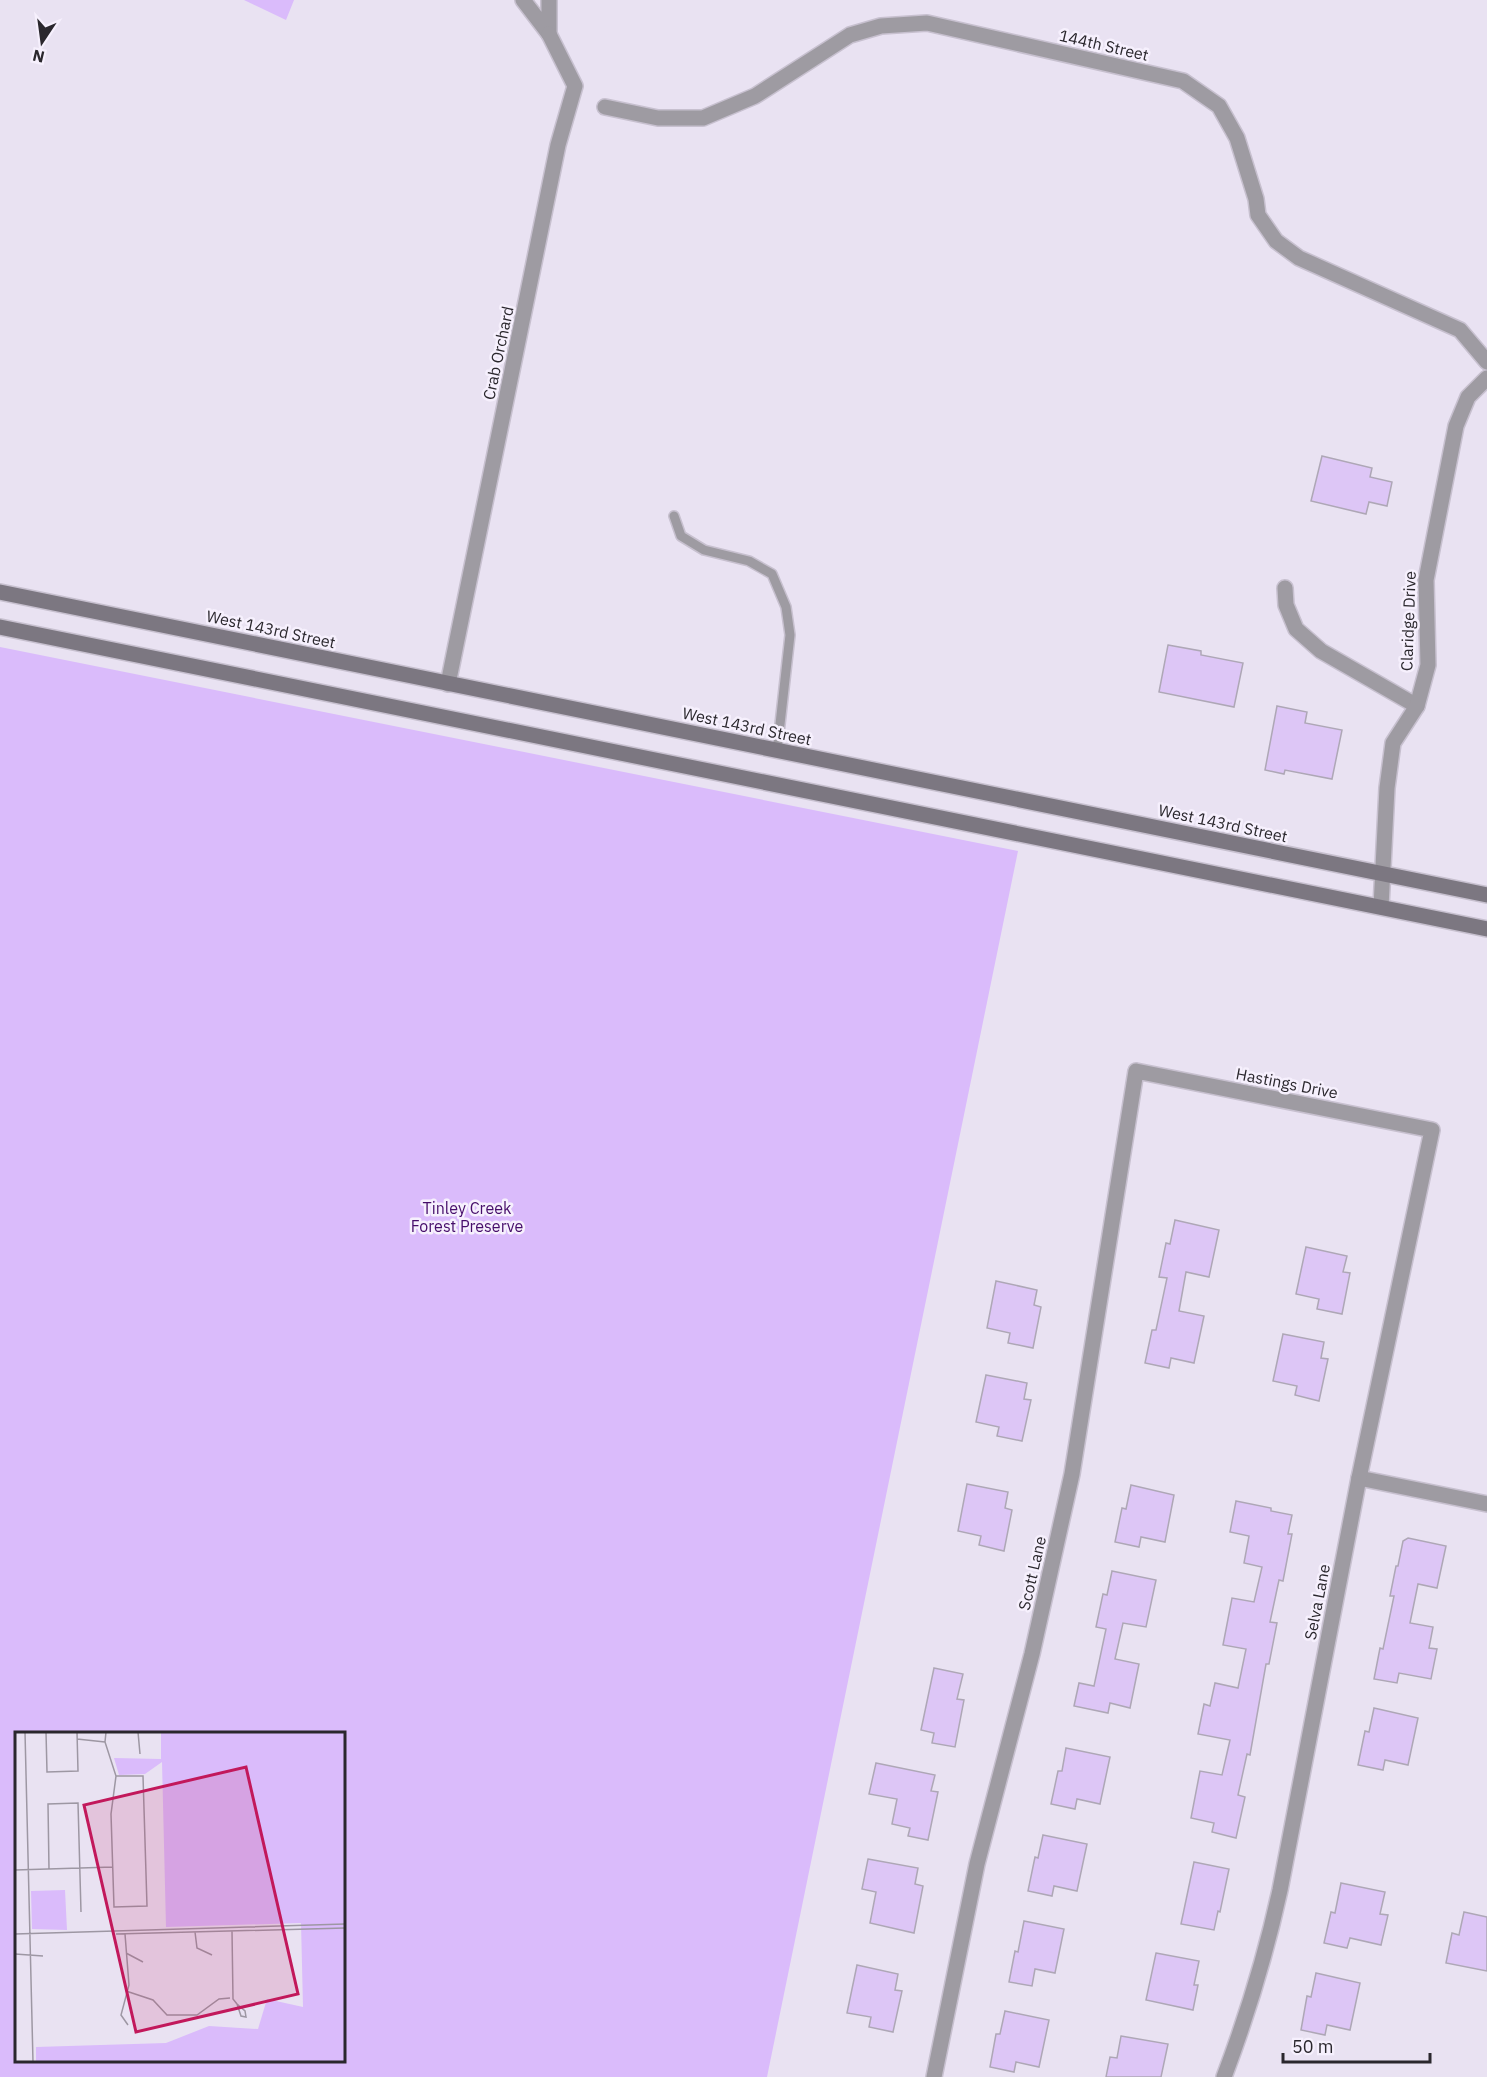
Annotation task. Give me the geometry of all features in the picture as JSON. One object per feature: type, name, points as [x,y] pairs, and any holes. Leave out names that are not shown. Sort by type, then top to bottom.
[{"type":"main road","name":"West 143rd Street","points":[[0,592],[1487,895]]},
{"type":"main road","points":[[0,627],[1487,929]]},
{"type":"street","name":"Crab Orchard","points":[[448,684],[558,145],[574,86],[549,34],[523,0]]},
{"type":"street","name":"Crab Orchard","points":[[549,0],[549,34]]},
{"type":"street","name":"144th Street","points":[[606,107],[658,118],[703,118],[755,96],[850,35],[881,26],[927,23],[1183,81],[1219,106],[1237,138],[1256,199],[1258,215],[1276,241],[1299,258],[1460,330],[1487,362]]},
{"type":"street","name":"Claridge Drive","points":[[1382,907],[1388,789],[1393,743],[1417,706],[1428,665],[1426,580],[1456,426],[1468,397],[1487,378]]},
{"type":"street","points":[[1285,588],[1286,605],[1296,629],[1322,651],[1417,706]]},
{"type":"street","name":"Hastings Drive","points":[[1136,1071],[1432,1130]]},
{"type":"street","name":"Scott Lane","points":[[934,2077],[977,1864],[1032,1654],[1072,1474],[1136,1071]]},
{"type":"street","name":"Selva Lane","points":[[1224,2077],[1243,2026],[1278,1901],[1359,1478],[1432,1130]]},
{"type":"street","points":[[1359,1478],[1487,1504]]},
{"type":"lane","points":[[674,516],[681,536],[704,550],[749,561],[772,574],[786,607],[790,635],[777,751]]},
{"type":"green space","points":[[244,0],[294,0],[286,20]]},
{"type":"green space","name":"Tinley Creek Forest Preserve","points":[[0,647],[1018,851],[767,2077],[0,2077]]},
{"type":"building","points":[[1322,456],[1372,468],[1370,477],[1392,482],[1387,506],[1369,502],[1366,514],[1311,501]]},
{"type":"building","points":[[1168,645],[1201,651],[1201,655],[1243,663],[1234,707],[1159,692]]},
{"type":"building","points":[[1277,706],[1307,712],[1305,723],[1342,730],[1332,779],[1285,770],[1284,774],[1265,770]]},
{"type":"building","points":[[1175,1220],[1219,1230],[1209,1277],[1186,1272],[1179,1311],[1204,1316],[1194,1363],[1171,1358],[1169,1368],[1145,1363],[1152,1330],[1156,1330],[1167,1278],[1159,1277],[1166,1243],[1170,1244]]},
{"type":"building","points":[[1306,1247],[1347,1256],[1343,1272],[1350,1273],[1342,1314],[1317,1309],[1319,1299],[1296,1294]]},
{"type":"building","points":[[996,1281],[1037,1290],[1034,1305],[1041,1307],[1033,1348],[1008,1343],[1010,1333],[987,1328]]},
{"type":"building","points":[[1283,1334],[1324,1342],[1321,1358],[1328,1359],[1319,1401],[1295,1395],[1297,1386],[1273,1381]]},
{"type":"building","points":[[986,1375],[1027,1383],[1024,1399],[1031,1400],[1022,1441],[997,1436],[999,1427],[976,1422]]},
{"type":"building","points":[[967,1484],[1008,1492],[1005,1508],[1012,1510],[1004,1551],[979,1545],[981,1536],[958,1531]]},
{"type":"building","points":[[1131,1485],[1174,1495],[1165,1542],[1141,1537],[1139,1547],[1115,1542],[1122,1508],[1126,1509]]},
{"type":"building","points":[[1236,1501],[1292,1515],[1288,1534],[1292,1534],[1283,1581],[1279,1580],[1270,1622],[1277,1623],[1269,1664],[1266,1664],[1250,1755],[1247,1754],[1238,1795],[1245,1797],[1236,1838],[1212,1832],[1214,1823],[1191,1818],[1200,1771],[1222,1775],[1230,1740],[1198,1734],[1204,1704],[1210,1706],[1215,1683],[1238,1688],[1246,1649],[1223,1645],[1232,1598],[1254,1602],[1262,1567],[1244,1563],[1249,1536],[1230,1532]]},
{"type":"building","points":[[1408,1538],[1446,1546],[1437,1588],[1418,1584],[1410,1623],[1433,1627],[1429,1648],[1437,1649],[1431,1679],[1399,1673],[1397,1683],[1374,1679],[1394,1596],[1390,1596],[1396,1566],[1398,1566],[1403,1541]]},
{"type":"building","points":[[1112,1571],[1156,1580],[1146,1627],[1123,1623],[1115,1659],[1139,1664],[1130,1708],[1110,1703],[1108,1713],[1074,1706],[1079,1683],[1094,1686],[1106,1629],[1096,1627],[1103,1594],[1107,1595]]},
{"type":"building","points":[[934,1668],[963,1674],[957,1699],[964,1700],[955,1747],[932,1743],[934,1733],[921,1730]]},
{"type":"building","points":[[1374,1708],[1418,1718],[1408,1765],[1385,1760],[1383,1770],[1358,1765],[1365,1731],[1369,1732]]},
{"type":"building","points":[[1066,1748],[1110,1757],[1100,1804],[1077,1799],[1075,1809],[1051,1804],[1058,1771],[1062,1771]]},
{"type":"building","points":[[876,1763],[935,1775],[931,1791],[938,1792],[928,1840],[908,1836],[910,1828],[892,1824],[897,1799],[869,1794]]},
{"type":"building","points":[[1043,1835],[1087,1844],[1077,1891],[1054,1886],[1052,1896],[1028,1891],[1035,1857],[1038,1858]]},
{"type":"building","points":[[868,1859],[918,1868],[915,1884],[923,1886],[914,1933],[870,1923],[876,1892],[862,1889]]},
{"type":"building","points":[[1194,1862],[1229,1869],[1214,1930],[1181,1924]]},
{"type":"building","points":[[1341,1883],[1385,1892],[1380,1914],[1388,1915],[1381,1945],[1350,1938],[1347,1948],[1324,1943],[1331,1912],[1335,1913]]},
{"type":"building","points":[[1464,1912],[1487,1917],[1487,1971],[1446,1963],[1452,1933],[1459,1935]]},
{"type":"building","points":[[1024,1921],[1064,1929],[1055,1973],[1035,1969],[1032,1986],[1009,1982]]},
{"type":"building","points":[[1156,1953],[1199,1961],[1194,1985],[1198,1985],[1193,2010],[1146,2000]]},
{"type":"building","points":[[857,1965],[898,1974],[895,1990],[902,1991],[893,2032],[869,2027],[871,2017],[847,2013]]},
{"type":"building","points":[[1316,1973],[1360,1983],[1350,2030],[1327,2025],[1325,2035],[1301,2030],[1307,1996],[1311,1997]]},
{"type":"building","points":[[1005,2011],[1049,2020],[1039,2067],[1016,2062],[1014,2072],[990,2067],[996,2034],[1000,2034]]},
{"type":"building","points":[[1121,2036],[1168,2044],[1161,2077],[1106,2077],[1110,2057],[1117,2058]]}]
